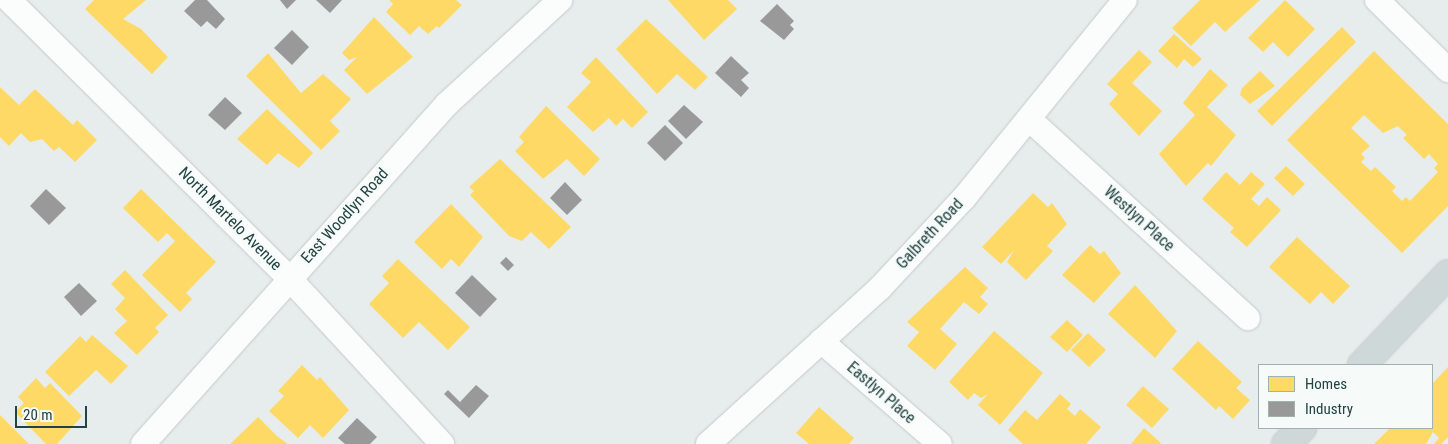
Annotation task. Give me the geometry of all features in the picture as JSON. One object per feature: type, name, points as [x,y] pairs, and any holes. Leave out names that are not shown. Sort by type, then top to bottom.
[{"type":"main road","points":[[1363,364],[1448,274]]},
{"type":"main road","points":[[1286,444],[1301,429]]},
{"type":"street","name":"North Martelo Avenue","points":[[10,0],[289,278],[442,444]]},
{"type":"street","name":"East Woodlyn Road","points":[[143,444],[289,278],[447,104],[560,0]]},
{"type":"street","name":"Galbreth Road","points":[[708,444],[886,281],[1029,119],[1124,0]]},
{"type":"street","points":[[1377,0],[1448,70]]},
{"type":"street","name":"Westlyn Place","points":[[1029,119],[1248,318]]},
{"type":"street","name":"Eastlyn Place","points":[[821,341],[940,444]]},
{"type":"building: Homes","points":[[94,0],[146,0],[123,19],[141,29],[168,57],[152,74],[85,9]]},
{"type":"building: Homes","points":[[389,0],[456,0],[462,5],[439,28],[437,26],[428,34],[419,26],[410,35],[386,12],[393,4]]},
{"type":"building: Homes","points":[[668,0],[728,0],[737,9],[704,40]]},
{"type":"building: Homes","points":[[1200,0],[1260,0],[1225,32],[1215,22],[1191,46],[1172,28]]},
{"type":"building: Homes","points":[[1285,0],[1315,29],[1288,57],[1273,42],[1263,52],[1248,38]]},
{"type":"building: Homes","points":[[374,17],[413,57],[367,94],[344,70],[357,57],[349,60],[342,53]]},
{"type":"building: Homes","points":[[646,19],[708,77],[695,90],[677,74],[657,94],[616,49]]},
{"type":"building: Homes","points":[[1342,27],[1356,42],[1272,126],[1257,111]]},
{"type":"building: Homes","points":[[1174,34],[1202,59],[1193,67],[1184,59],[1177,68],[1158,51]]},
{"type":"building: Homes","points":[[1139,50],[1152,62],[1132,83],[1162,111],[1139,136],[1109,104],[1118,94],[1107,84]]},
{"type":"building: Homes","points":[[1374,51],[1448,124],[1448,206],[1402,253],[1287,140]],"holes":[[[1364,115],[1383,133],[1398,126],[1407,135],[1403,138],[1424,159],[1429,154],[1438,164],[1434,168],[1438,172],[1410,201],[1406,197],[1402,201],[1392,191],[1396,187],[1375,167],[1371,171],[1361,162],[1365,158],[1361,154],[1370,146],[1351,128]]]},
{"type":"building: Homes","points":[[268,53],[301,93],[323,74],[351,99],[330,121],[340,131],[321,150],[246,76]]},
{"type":"building: Homes","points":[[596,57],[648,112],[632,128],[623,119],[616,126],[609,118],[593,132],[567,107],[591,82],[581,73]]},
{"type":"building: Homes","points":[[1210,69],[1228,85],[1207,107],[1236,135],[1211,166],[1208,163],[1186,186],[1159,154],[1195,115],[1183,103]]},
{"type":"building: Homes","points":[[1260,71],[1275,86],[1250,104],[1240,95],[1242,88]]},
{"type":"building: Homes","points":[[0,87],[19,105],[35,89],[73,125],[77,120],[97,140],[75,162],[59,147],[54,151],[42,139],[30,142],[21,133],[9,146],[0,137]]},
{"type":"building: Homes","points":[[546,106],[600,159],[584,176],[567,159],[543,179],[515,151],[524,142],[519,137]]},
{"type":"building: Homes","points":[[267,109],[313,153],[299,168],[278,153],[267,165],[237,139]]},
{"type":"building: Homes","points":[[500,159],[571,227],[549,249],[531,232],[522,241],[509,236],[470,195],[474,191],[469,187]]},
{"type":"building: Homes","points":[[1286,166],[1305,184],[1293,196],[1274,178]]},
{"type":"building: Homes","points":[[1226,172],[1240,185],[1251,172],[1265,184],[1251,199],[1259,206],[1267,197],[1281,210],[1247,247],[1230,232],[1234,228],[1202,199]]},
{"type":"building: Homes","points":[[141,189],[216,262],[186,293],[192,299],[180,312],[142,275],[175,241],[167,233],[158,242],[123,208]]},
{"type":"building: Homes","points":[[1033,193],[1048,207],[1052,203],[1067,224],[1047,246],[1053,251],[1026,280],[1007,262],[1014,250],[1001,264],[982,247]]},
{"type":"building: Homes","points":[[451,204],[483,237],[459,267],[451,259],[442,269],[414,242]]},
{"type":"building: Homes","points":[[1297,237],[1350,286],[1333,304],[1321,292],[1310,304],[1269,267]]},
{"type":"building: Homes","points":[[1090,245],[1100,254],[1104,251],[1121,273],[1094,303],[1062,275]]},
{"type":"building: Homes","points":[[398,259],[470,327],[448,350],[419,322],[403,338],[369,304],[389,283],[382,276]]},
{"type":"building: Homes","points":[[965,267],[988,288],[980,297],[988,304],[979,314],[964,302],[940,329],[957,344],[935,370],[907,346],[919,332],[907,322]]},
{"type":"building: Homes","points":[[125,270],[168,315],[155,328],[159,332],[137,355],[114,333],[127,321],[115,309],[125,298],[111,284]]},
{"type":"building: Homes","points":[[1135,285],[1177,331],[1155,358],[1108,314]]},
{"type":"building: Homes","points":[[1067,320],[1083,335],[1067,352],[1050,337]]},
{"type":"building: Homes","points":[[994,331],[1043,373],[1000,425],[978,405],[988,394],[981,398],[974,393],[968,400],[949,382]]},
{"type":"building: Homes","points":[[1088,333],[1106,350],[1089,367],[1071,350]]},
{"type":"building: Homes","points":[[92,335],[128,366],[111,384],[96,370],[69,396],[45,372],[80,336],[86,342]]},
{"type":"building: Homes","points":[[1198,341],[1242,382],[1236,388],[1250,400],[1233,419],[1219,406],[1216,410],[1172,369]]},
{"type":"building: Homes","points":[[302,365],[317,380],[320,377],[349,410],[323,438],[310,425],[298,438],[269,411],[284,396],[278,391]]},
{"type":"building: Homes","points":[[1448,367],[1448,437],[1441,444],[1434,444],[1439,438],[1433,432],[1426,444],[1374,444],[1389,429],[1433,429],[1433,383]]},
{"type":"building: Homes","points":[[36,378],[45,388],[50,383],[82,416],[57,444],[46,444],[15,412],[24,403],[18,397]]},
{"type":"building: Homes","points":[[1143,386],[1169,409],[1152,428],[1126,405]]},
{"type":"building: Homes","points":[[1060,394],[1071,404],[1067,409],[1075,416],[1080,409],[1101,427],[1086,444],[1023,444],[1008,430],[1025,410],[1037,420]]},
{"type":"building: Homes","points":[[819,407],[854,438],[849,444],[809,444],[796,433]]},
{"type":"building: Homes","points":[[0,415],[29,444],[0,444]]},
{"type":"building: Homes","points":[[258,417],[278,437],[288,444],[230,444]]},
{"type":"building: Homes","points":[[1144,428],[1161,443],[1131,444]]},
{"type":"building: Industry","points":[[195,0],[207,0],[225,19],[216,29],[207,21],[201,27],[184,11]]},
{"type":"building: Industry","points":[[280,0],[296,0],[287,9]]},
{"type":"building: Industry","points":[[316,0],[342,0],[330,13]]},
{"type":"building: Industry","points":[[777,4],[794,21],[790,25],[794,29],[784,40],[760,21]]},
{"type":"building: Industry","points":[[292,30],[309,47],[292,65],[274,48]]},
{"type":"building: Industry","points":[[731,56],[749,73],[741,80],[749,88],[741,97],[715,73]]},
{"type":"building: Industry","points":[[225,97],[242,113],[225,130],[208,115]]},
{"type":"building: Industry","points":[[684,105],[703,122],[686,139],[668,121]]},
{"type":"building: Industry","points":[[665,125],[683,143],[665,161],[647,143]]},
{"type":"building: Industry","points":[[565,182],[582,200],[567,215],[550,198]]},
{"type":"building: Industry","points":[[46,189],[66,208],[49,225],[30,206]]},
{"type":"building: Industry","points":[[506,257],[514,265],[508,271],[500,263]]},
{"type":"building: Industry","points":[[472,275],[497,299],[480,317],[455,293]]},
{"type":"building: Industry","points":[[79,283],[97,301],[81,316],[64,297]]},
{"type":"building: Industry","points":[[476,385],[489,396],[469,418],[444,394],[448,390],[460,402]]},
{"type":"building: Industry","points":[[357,418],[377,437],[370,444],[345,444],[338,438]]}]
